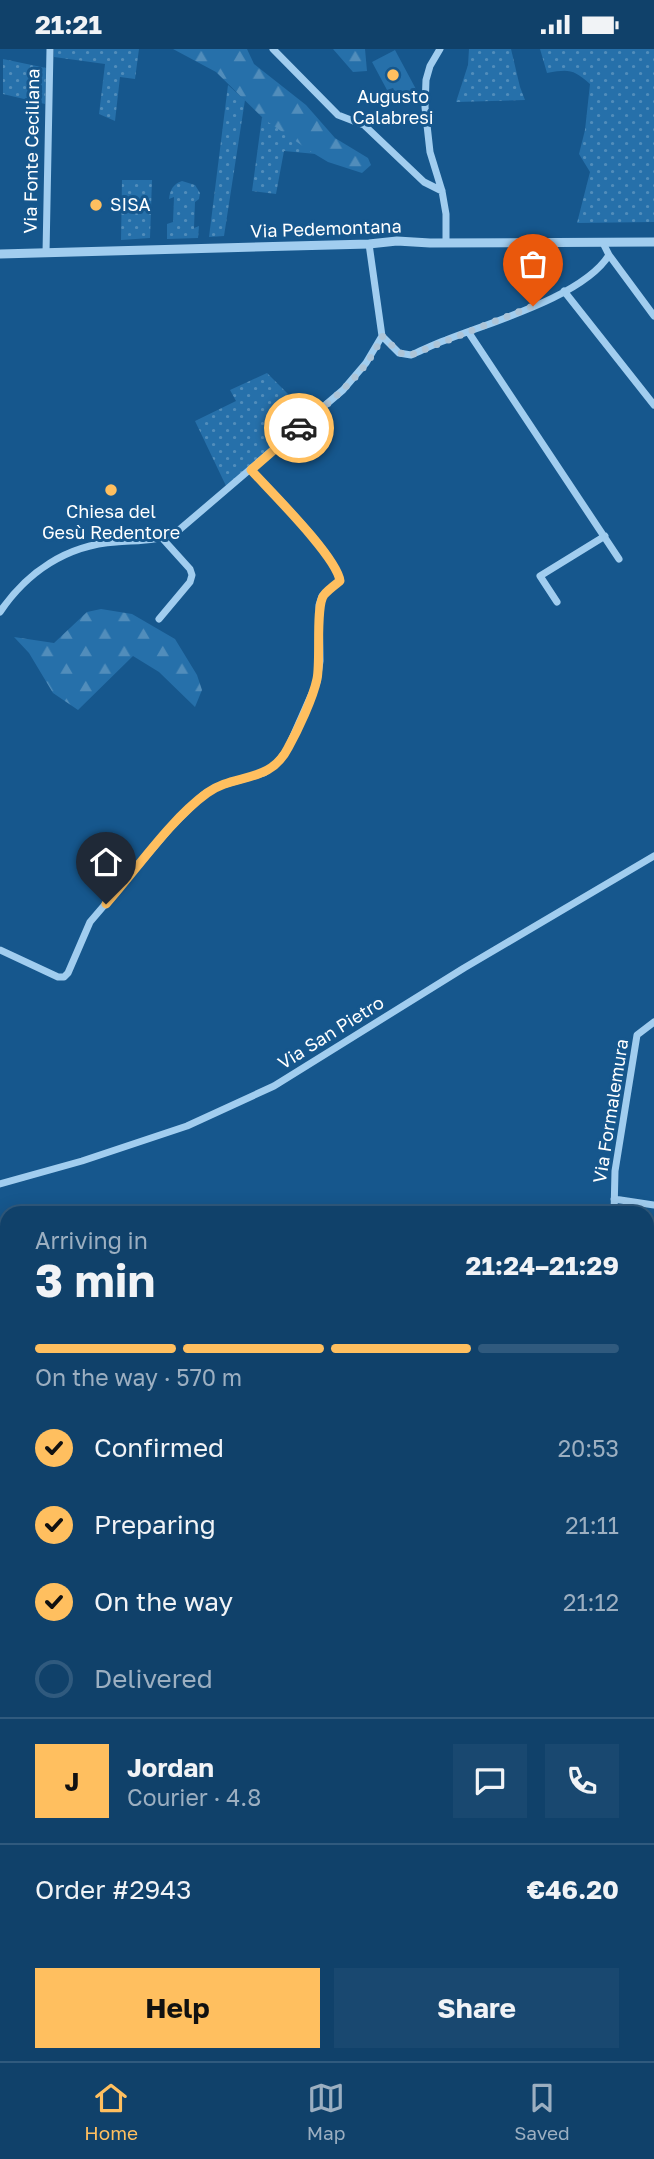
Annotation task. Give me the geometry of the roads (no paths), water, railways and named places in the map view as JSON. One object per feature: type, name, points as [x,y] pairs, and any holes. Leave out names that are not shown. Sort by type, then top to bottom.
[{"type":"street","name":"Via Fonte Ceciliana","points":[[46,253],[50,49]]},
{"type":"street","points":[[273,49],[338,115],[364,125],[424,182],[442,191]]},
{"type":"street","points":[[440,49],[430,66],[426,80],[425,107],[430,152],[446,214],[446,243]]},
{"type":"street","name":"Via Pedemontana","points":[[0,254],[369,244],[393,241],[654,242]]},
{"type":"street","points":[[603,243],[654,316]]},
{"type":"street","points":[[369,244],[382,336],[400,353],[407,355],[449,338],[470,333],[564,291],[598,269],[609,255]]},
{"type":"street","points":[[564,291],[654,405]]},
{"type":"street","points":[[470,333],[619,559]]},
{"type":"street","points":[[0,613],[10,598],[39,570],[74,550],[104,543],[162,538],[193,520],[343,390],[366,363],[382,336]]},
{"type":"street","points":[[0,950],[58,977],[64,977],[90,922],[172,826],[216,786],[264,773],[276,764],[287,750],[317,681],[320,661],[319,605],[322,596],[340,581],[339,573],[319,546],[251,470]]},
{"type":"street","points":[[557,602],[540,576],[604,536]]},
{"type":"street","points":[[159,619],[189,584],[192,575],[190,569],[162,538]]},
{"type":"street","points":[[0,601],[10,598]]},
{"type":"street","name":"Via San Pietro","points":[[0,1184],[82,1161],[187,1126],[274,1086],[654,856]]},
{"type":"street","name":"Via Formalemura","points":[[614,1206],[615,1171],[637,1035],[654,1022]]},
{"type":"street","points":[[614,1199],[654,1205]]},
{"type":"place","name":"Augusto Calabresi","points":[[393,75]]},
{"type":"place","name":"SISA","points":[[96,205]]},
{"type":"place","name":"Chiesa del Gesù Redentore","points":[[111,490]]}]
